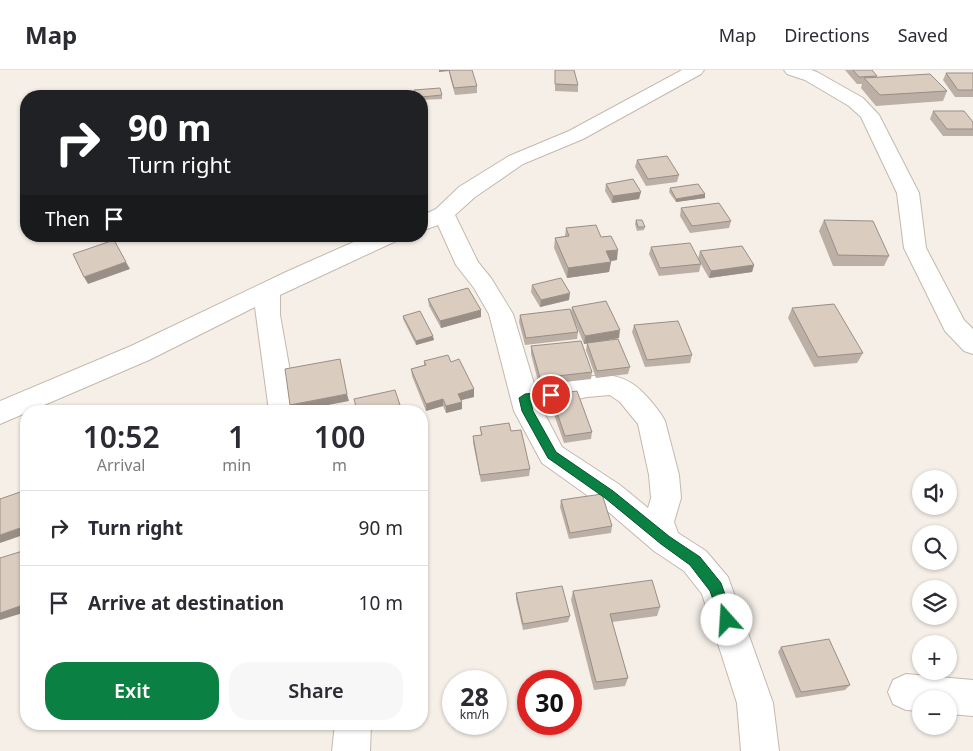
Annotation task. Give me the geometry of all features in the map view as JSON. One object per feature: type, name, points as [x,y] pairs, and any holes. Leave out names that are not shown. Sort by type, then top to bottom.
[{"type":"street","points":[[695,70],[576,135],[530,153],[500,169],[432,219],[483,284],[501,314],[528,411],[552,455],[609,494],[665,540],[695,561],[716,587],[755,703],[760,751]]},
{"type":"street","points":[[794,70],[811,76],[856,102],[870,115],[908,193],[915,248],[954,324],[973,345]]},
{"type":"street","points":[[0,413],[56,387],[139,354],[268,292],[327,261],[373,242]]},
{"type":"street","points":[[268,292],[266,304],[276,355],[276,380],[282,405]]},
{"type":"street","points":[[525,398],[540,397],[587,387],[614,385],[630,395],[651,421],[661,462],[666,498],[660,522],[665,540]]},
{"type":"street","points":[[906,692],[973,698]]},
{"type":"street","points":[[351,751],[353,730]]},
{"type":"building","points":[[449,70],[472,70],[477,86],[454,88]]},
{"type":"building","points":[[555,70],[574,70],[578,85],[555,84]]},
{"type":"building","points":[[853,70],[872,70],[877,76],[859,77]]},
{"type":"building","points":[[946,73],[973,73],[973,90],[958,90]]},
{"type":"building","points":[[930,74],[947,91],[880,95],[864,78]]},
{"type":"building","points":[[440,88],[442,95],[428,96],[428,90],[414,90]]},
{"type":"building","points":[[933,111],[964,111],[973,122],[973,129],[947,129]]},
{"type":"building","points":[[667,156],[679,175],[648,179],[637,160]]},
{"type":"building","points":[[633,179],[641,192],[613,196],[606,184]]},
{"type":"building","points":[[698,184],[705,194],[676,199],[670,188]]},
{"type":"building","points":[[719,203],[731,221],[692,226],[681,208]]},
{"type":"building","points":[[636,220],[642,220],[645,227],[638,227]]},
{"type":"building","points":[[824,220],[873,221],[889,256],[838,255]]},
{"type":"building","points":[[596,225],[601,237],[611,236],[618,250],[606,251],[611,262],[568,268],[555,238],[569,236],[566,228]]},
{"type":"building","points":[[108,242],[115,242],[126,262],[84,277],[73,254]]},
{"type":"building","points":[[690,243],[701,264],[660,268],[651,247]]},
{"type":"building","points":[[742,246],[754,265],[711,271],[700,251]]},
{"type":"building","points":[[561,278],[570,293],[541,300],[532,285]]},
{"type":"building","points":[[468,288],[481,310],[440,321],[428,299]]},
{"type":"building","points":[[606,301],[620,330],[585,336],[572,307]]},
{"type":"building","points":[[834,304],[863,353],[818,357],[792,308]]},
{"type":"building","points":[[570,309],[578,332],[526,338],[520,315]]},
{"type":"building","points":[[420,311],[433,336],[416,341],[403,316]]},
{"type":"building","points":[[678,321],[692,355],[647,360],[634,325]]},
{"type":"building","points":[[618,339],[630,367],[597,371],[587,343]]},
{"type":"building","points":[[581,341],[592,372],[540,378],[531,346]]},
{"type":"building","points":[[448,355],[451,362],[459,359],[474,389],[458,394],[462,402],[446,406],[443,399],[426,404],[411,369],[426,365],[424,361]]},
{"type":"building","points":[[340,359],[347,394],[290,405],[285,369]]},
{"type":"building","points":[[395,390],[400,405],[356,405],[354,399]]},
{"type":"building","points":[[577,391],[592,432],[565,436],[551,395]]},
{"type":"building","points":[[509,423],[511,431],[521,430],[530,469],[480,475],[473,436],[482,435],[480,427]]},
{"type":"building","points":[[20,492],[20,528],[0,535],[0,499]]},
{"type":"building","points":[[602,494],[612,526],[570,533],[561,500]]},
{"type":"building","points":[[20,552],[20,606],[0,613],[0,558]]},
{"type":"building","points":[[652,580],[660,607],[610,614],[628,678],[596,682],[573,591]]},
{"type":"building","points":[[562,586],[570,616],[523,624],[516,593]]},
{"type":"building","points":[[829,639],[850,685],[801,692],[781,647]]},
{"type":"route","points":[[551,395],[525,398],[528,411],[542,440],[552,455],[609,494],[665,540],[695,561],[716,587],[727,620]]}]
